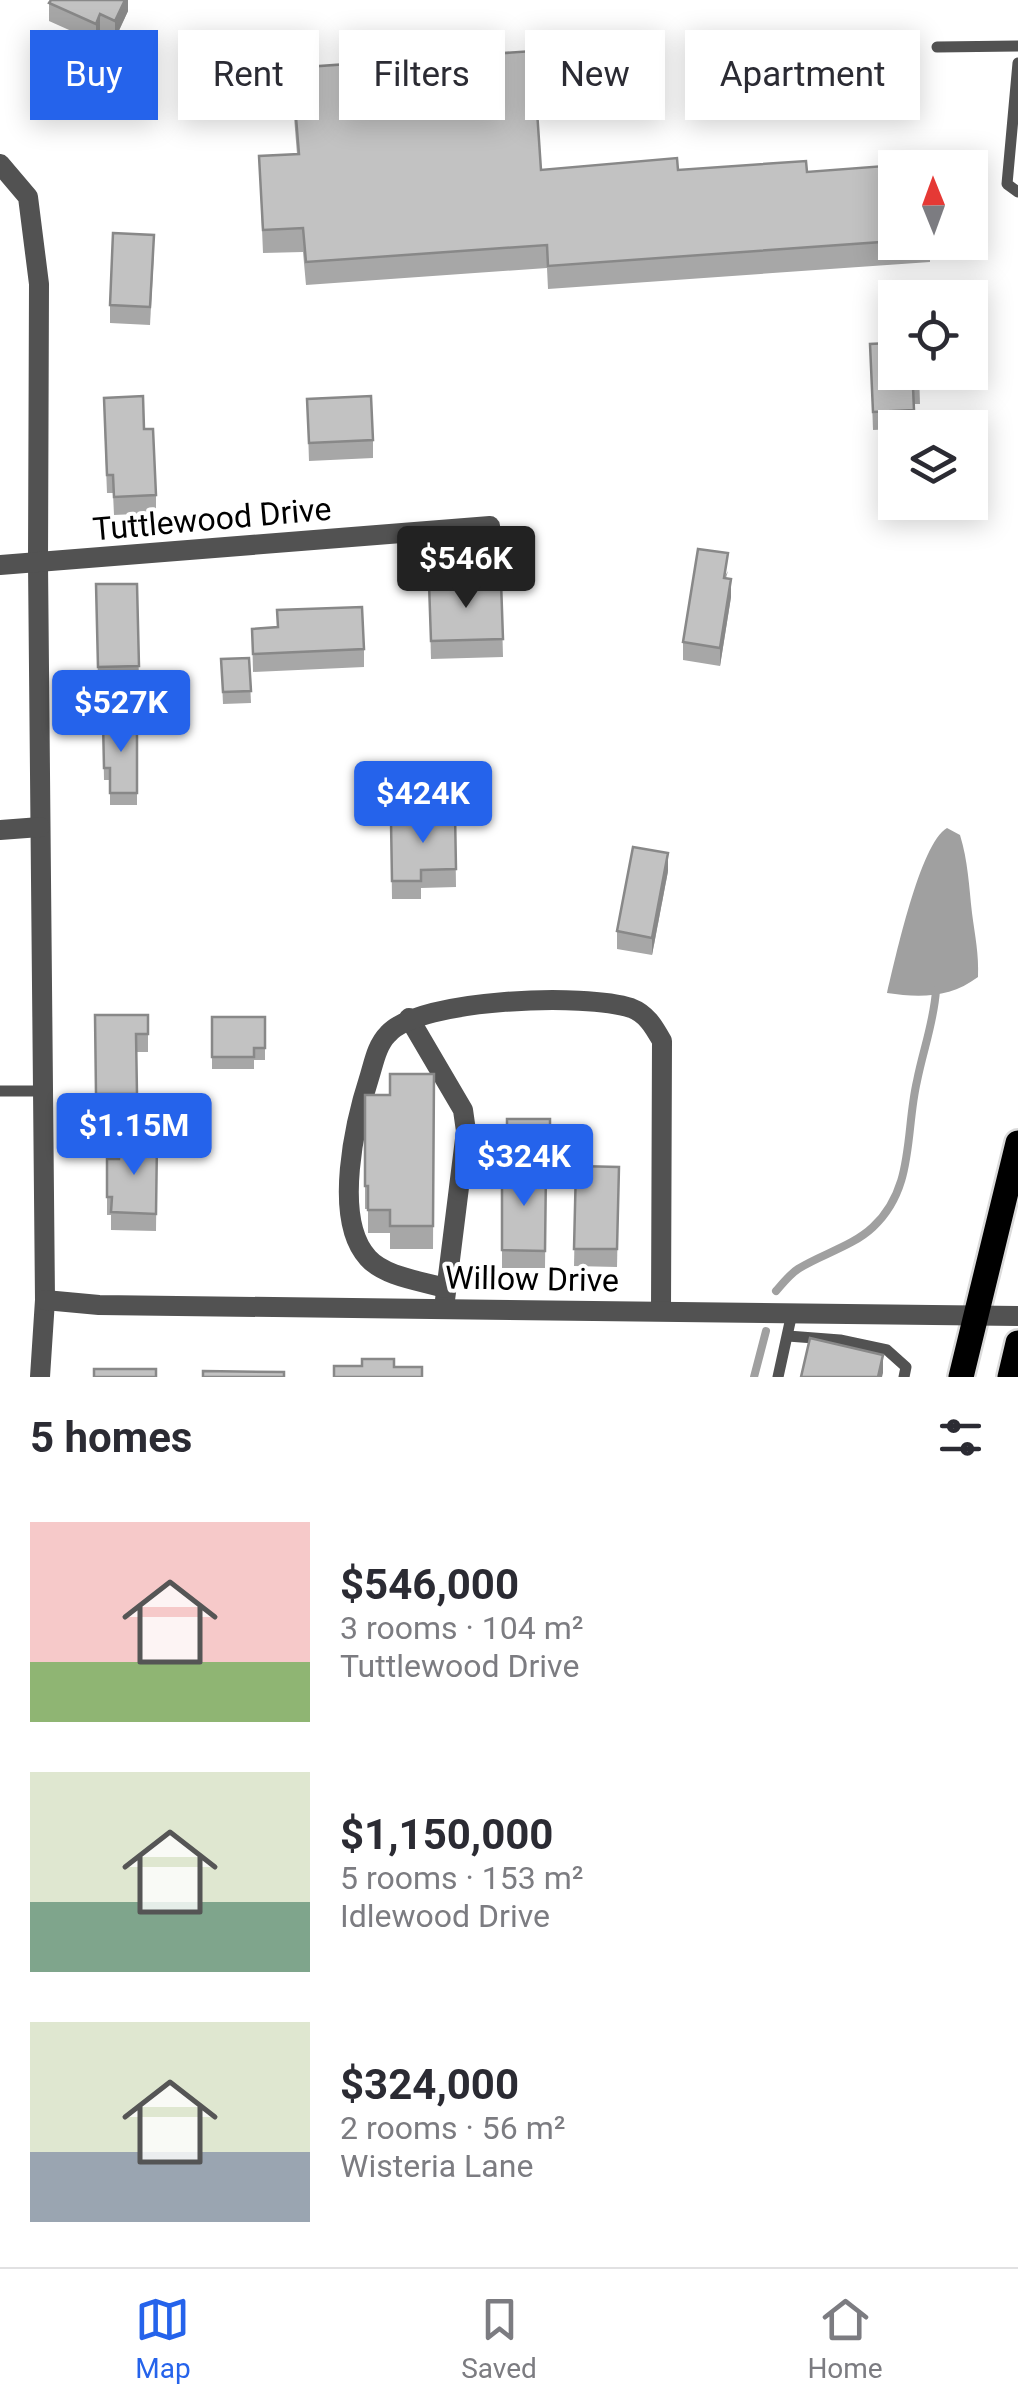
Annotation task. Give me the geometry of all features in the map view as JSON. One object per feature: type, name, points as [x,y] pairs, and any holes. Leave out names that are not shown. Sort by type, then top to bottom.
[{"type":"main road","points":[[960,1377],[1018,1143]]},
{"type":"main road","points":[[1010,1377],[1018,1343]]},
{"type":"street","points":[[0,164],[28,197],[40,284],[38,563],[45,1300],[40,1377]]},
{"type":"street","name":"Tuttlewood Drive","points":[[0,566],[490,526]]},
{"type":"street","points":[[0,830],[40,827]]},
{"type":"street","points":[[409,1018],[463,1110],[445,1298],[370,1260],[355,1240],[349,1180],[356,1116],[379,1047],[388,1033],[409,1018],[447,1008],[522,1001],[632,1008],[650,1021],[662,1040],[664,1061],[660,1310]]},
{"type":"street","name":"Willow Drive","points":[[45,1300],[99,1305],[445,1298],[660,1310],[1018,1316]]},
{"type":"lane","points":[[937,47],[1018,46]]},
{"type":"lane","points":[[1018,63],[1006,184],[1018,192]]},
{"type":"lane","points":[[0,1091],[42,1090]]},
{"type":"lane","points":[[778,1377],[792,1312]]},
{"type":"lane","points":[[788,1336],[840,1340],[887,1350],[906,1367],[904,1377]]},
{"type":"shaded area","points":[[947,828],[960,835],[965,854],[978,977],[957,989],[934,995],[887,993],[918,878],[927,855]]},
{"type":"building","points":[[125,0],[115,21],[100,14],[96,24],[49,3]]},
{"type":"building","points":[[525,52],[525,120],[538,120],[541,170],[677,158],[678,170],[806,161],[807,172],[878,167],[878,242],[548,266],[547,245],[306,262],[303,228],[263,230],[259,156],[299,154],[296,120],[319,120],[319,66],[339,65],[339,120],[505,120],[505,53]]},
{"type":"building","points":[[113,233],[154,235],[150,307],[110,305]]},
{"type":"building","points":[[870,344],[878,344],[878,390],[913,390],[914,410],[873,412]]},
{"type":"building","points":[[143,396],[144,429],[153,429],[156,495],[114,497],[113,475],[107,475],[104,398]]},
{"type":"building","points":[[371,396],[373,440],[309,443],[307,399]]},
{"type":"building","points":[[698,549],[728,553],[724,578],[731,579],[720,648],[683,642]]},
{"type":"building","points":[[501,581],[503,639],[431,641],[429,583]]},
{"type":"building","points":[[96,584],[137,584],[139,666],[98,667]]},
{"type":"building","points":[[362,607],[364,649],[253,654],[252,629],[278,627],[277,610]]},
{"type":"building","points":[[249,658],[251,691],[223,692],[221,659]]},
{"type":"building","points":[[103,721],[137,721],[137,793],[110,793],[110,768],[104,768]]},
{"type":"building","points":[[455,813],[456,869],[421,870],[421,881],[392,881],[391,821],[423,821],[422,814]]},
{"type":"building","points":[[633,847],[668,853],[652,938],[617,931]]},
{"type":"building","points":[[95,1015],[148,1015],[148,1034],[136,1034],[137,1094],[96,1094]]},
{"type":"building","points":[[212,1017],[265,1017],[265,1048],[254,1048],[254,1057],[212,1057]]},
{"type":"building","points":[[390,1074],[434,1074],[433,1226],[390,1226],[390,1210],[368,1210],[365,1095],[390,1095]]},
{"type":"building","points":[[507,1119],[550,1119],[550,1162],[507,1162]]},
{"type":"building","points":[[120,1141],[157,1141],[156,1214],[111,1212],[107,1159],[119,1159]]},
{"type":"building","points":[[576,1166],[619,1167],[617,1249],[574,1249]]},
{"type":"building","points":[[502,1168],[546,1168],[545,1251],[502,1250]]},
{"type":"building","points":[[810,1338],[883,1355],[878,1377],[801,1377]]},
{"type":"building","points":[[362,1359],[394,1359],[394,1367],[422,1367],[422,1377],[334,1377],[334,1366],[362,1366]]},
{"type":"building","points":[[94,1369],[156,1369],[156,1377],[94,1377]]},
{"type":"building","points":[[203,1371],[284,1372],[284,1377],[203,1377]]},
{"type":"waterway","points":[[776,1291],[798,1269],[865,1234],[896,1195],[936,990]]},
{"type":"waterway","points":[[754,1377],[766,1331]]}]
